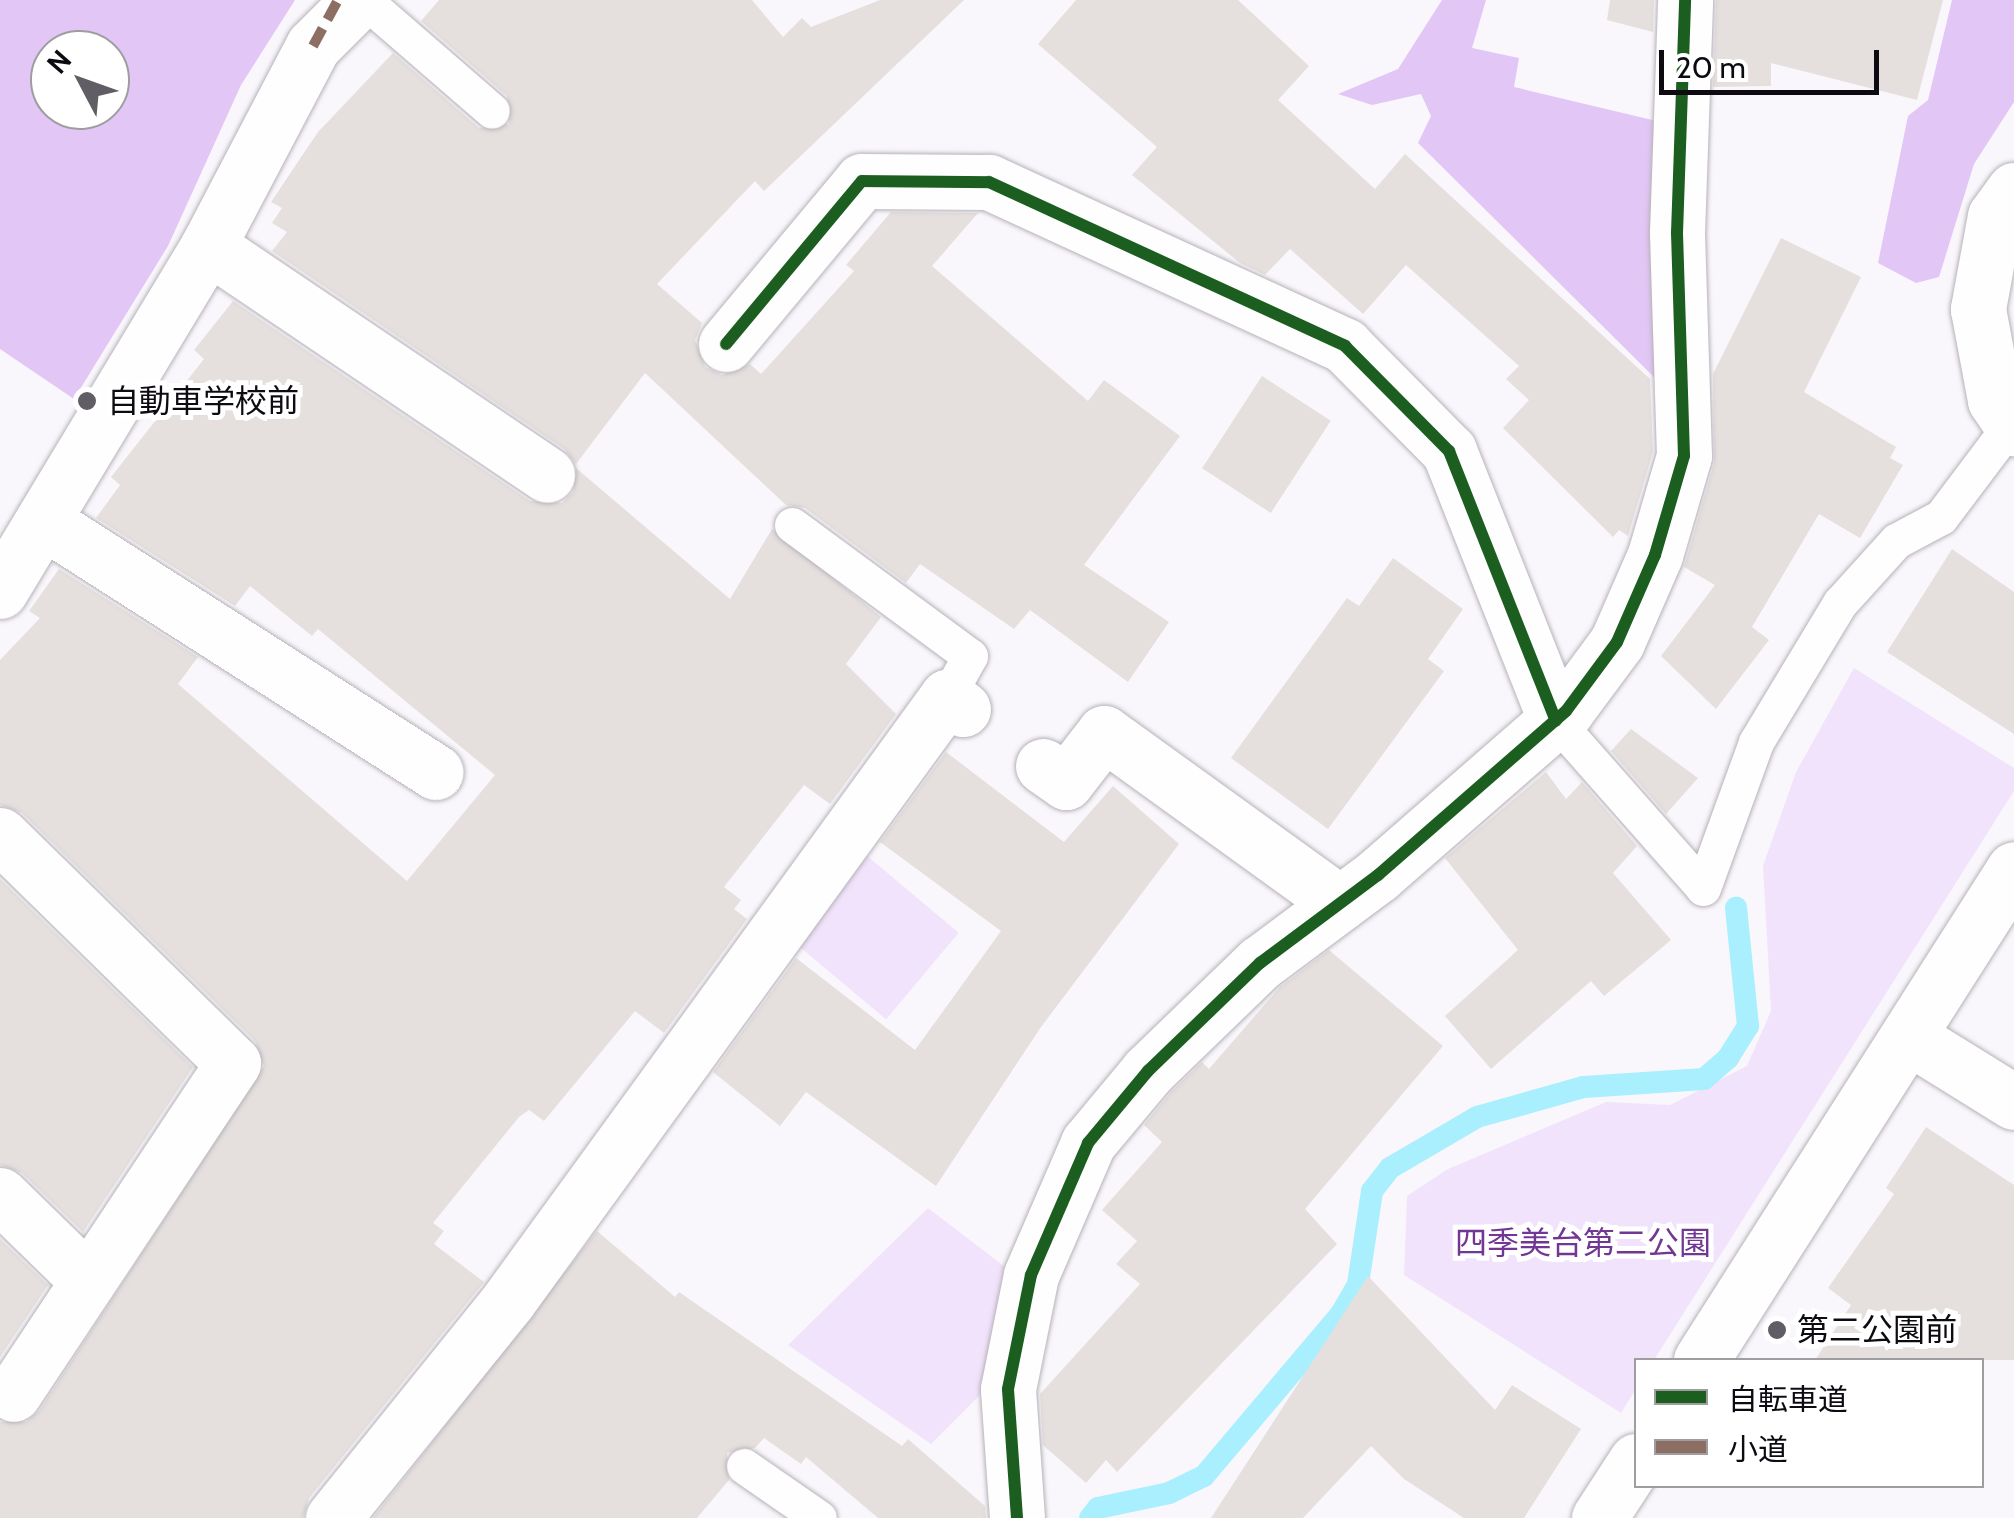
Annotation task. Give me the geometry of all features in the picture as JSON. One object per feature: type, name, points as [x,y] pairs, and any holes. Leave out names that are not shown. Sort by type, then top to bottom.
[{"type":"street","points":[[0,592],[208,246],[313,46],[362,0]]},
{"type":"street","points":[[1016,1518],[1008,1389],[1032,1275],[1088,1143],[1218,1003],[1556,721],[1617,642],[1655,555],[1684,456],[1677,233],[1685,0]]},
{"type":"street","points":[[726,344],[862,181],[989,182],[1345,346],[1449,451],[1556,721]]},
{"type":"street","points":[[2013,426],[1995,400],[1978,309],[1996,216],[2014,190]]},
{"type":"street","points":[[208,246],[547,475]]},
{"type":"street","points":[[43,521],[436,772]]},
{"type":"street","points":[[333,1518],[508,1302],[955,704]]},
{"type":"street","points":[[1043,766],[1066,782],[1104,733],[1340,903]]},
{"type":"street","points":[[0,835],[233,1062],[13,1394]]},
{"type":"street","points":[[1702,1358],[2014,869]]},
{"type":"street","points":[[1909,1037],[2014,1102]]},
{"type":"street","points":[[0,1195],[88,1281]]},
{"type":"street","points":[[1600,1518],[1634,1463]]},
{"type":"lane","points":[[362,0],[492,112]]},
{"type":"lane","points":[[1556,721],[1703,888],[1756,742],[1840,603],[1896,542],[1942,518],[2013,426]]},
{"type":"lane","points":[[792,526],[970,656],[955,704]]},
{"type":"lane","points":[[744,1466],[819,1518]]},
{"type":"green space","name":"四季美台第二公園","points":[[1854,668],[2014,768],[2014,791],[1655,1358],[1634,1358],[1634,1392],[1621,1413],[1404,1275],[1407,1196],[1448,1169],[1606,1102],[1670,1105],[1747,1066],[1771,1011],[1763,866],[1796,772]]},
{"type":"green space","points":[[866,855],[959,933],[886,1019],[793,942]]},
{"type":"green space","points":[[928,1208],[1013,1273],[985,1390],[931,1444],[788,1345]]},
{"type":"shaded area","points":[[0,0],[295,0],[241,85],[168,246],[74,399],[0,349]]},
{"type":"shaded area","points":[[1442,0],[1486,0],[1472,48],[1519,58],[1514,87],[1665,123],[1659,382],[1418,143],[1431,116],[1421,94],[1372,105],[1338,94],[1398,69]]},
{"type":"shaded area","points":[[1952,0],[2014,0],[2014,102],[1974,164],[1939,277],[1916,283],[1878,263],[1908,116],[1928,100]]},
{"type":"building","points":[[439,0],[752,0],[783,37],[802,18],[811,27],[880,0],[964,0],[764,191],[755,181],[657,284],[702,323],[695,340],[705,367],[722,375],[750,364],[761,374],[854,271],[846,265],[891,212],[978,213],[932,266],[1088,401],[1104,380],[1180,436],[1084,565],[1169,622],[1128,682],[1030,610],[1014,629],[920,564],[906,583],[805,508],[786,505],[645,373],[576,464],[564,449],[272,251],[287,232],[272,223],[282,208],[271,202],[318,132],[393,53],[479,128],[509,124],[507,96],[421,21]]},
{"type":"building","points":[[1076,0],[1238,0],[1309,66],[1278,100],[1375,189],[1405,154],[1650,379],[1653,452],[1628,536],[1619,530],[1613,537],[1503,428],[1529,400],[1506,379],[1519,366],[1406,265],[1363,314],[1290,249],[1265,275],[1240,263],[1132,175],[1157,147],[1038,44]]},
{"type":"building","points":[[1610,0],[1654,0],[1653,32],[1607,20]]},
{"type":"building","points":[[1716,0],[1943,0],[1917,100],[1771,63],[1771,86],[1713,87]]},
{"type":"building","points":[[1781,238],[1861,277],[1804,392],[1896,447],[1890,458],[1903,465],[1860,538],[1819,514],[1752,627],[1769,640],[1716,709],[1661,656],[1715,585],[1684,567],[1714,464],[1713,374]]},
{"type":"building","points":[[233,301],[530,501],[562,503],[573,492],[576,468],[730,599],[772,529],[881,617],[846,664],[896,714],[830,804],[804,785],[724,887],[741,900],[734,909],[747,919],[664,1033],[635,1011],[544,1121],[529,1110],[519,1117],[433,1223],[444,1231],[434,1244],[484,1282],[309,1498],[303,1518],[0,1518],[0,1422],[26,1422],[39,1411],[264,1066],[255,1041],[22,813],[0,805],[0,660],[40,618],[29,611],[59,569],[198,657],[178,684],[407,881],[495,775],[318,629],[312,636],[250,586],[235,606],[96,518],[120,485],[111,477],[204,359],[194,350]]},
{"type":"building","points":[[1262,376],[1331,421],[1271,513],[1202,468]]},
{"type":"building","points":[[1952,549],[2014,592],[2014,734],[1887,652]]},
{"type":"building","points":[[1393,558],[1463,609],[1428,659],[1444,671],[1328,829],[1231,758],[1347,598],[1359,606]]},
{"type":"building","points":[[1631,729],[1698,778],[1666,814],[1611,751]]},
{"type":"building","points":[[946,752],[1064,842],[1113,786],[1179,844],[1041,1027],[936,1186],[806,1092],[780,1126],[713,1072],[796,958],[915,1050],[1001,931],[880,842]]},
{"type":"building","points":[[1546,772],[1566,799],[1582,782],[1637,846],[1613,873],[1671,940],[1604,996],[1591,981],[1491,1069],[1445,1016],[1518,950],[1445,858]]},
{"type":"building","points":[[0,879],[193,1067],[83,1232],[22,1173],[0,1165]]},
{"type":"building","points":[[1329,950],[1443,1046],[1305,1209],[1337,1244],[1117,1472],[1106,1460],[1086,1483],[1043,1445],[1040,1394],[1140,1284],[1116,1264],[1137,1241],[1102,1210],[1162,1142],[1144,1125],[1171,1092],[1202,1062],[1209,1069],[1279,988]]},
{"type":"building","points":[[1926,1127],[2014,1185],[2014,1360],[1816,1358],[1851,1305],[1828,1288],[1894,1194],[1886,1188]]},
{"type":"building","points":[[597,1231],[675,1297],[679,1292],[902,1446],[908,1439],[985,1506],[986,1518],[878,1518],[806,1457],[801,1464],[764,1438],[755,1448],[727,1453],[729,1480],[697,1518],[373,1518]]},
{"type":"building","points":[[0,1239],[48,1285],[0,1357]]},
{"type":"building","points":[[1368,1276],[1495,1410],[1512,1385],[1581,1429],[1524,1518],[1464,1518],[1404,1479],[1371,1446],[1303,1518],[1211,1518]]},
{"type":"waterway","points":[[1090,1518],[1098,1508],[1169,1493],[1204,1476],[1341,1314],[1358,1284],[1372,1191],[1390,1168],[1477,1117],[1584,1087],[1704,1079],[1728,1058],[1748,1026],[1736,908]]},
{"type":"marked path","points":[[313,46],[338,0]]},
{"type":"cycle path","points":[[1017,1518],[1008,1389],[1031,1275],[1088,1143],[1148,1071],[1260,963],[1378,875],[1566,711],[1617,642],[1655,555],[1684,456],[1677,233],[1685,0]]},
{"type":"cycle path","points":[[726,344],[862,181],[989,182],[1345,346],[1449,451],[1556,721]]},
{"type":"place","name":"自動車学校前","points":[[87,401]]},
{"type":"place","name":"第二公園前","points":[[1777,1330]]}]
